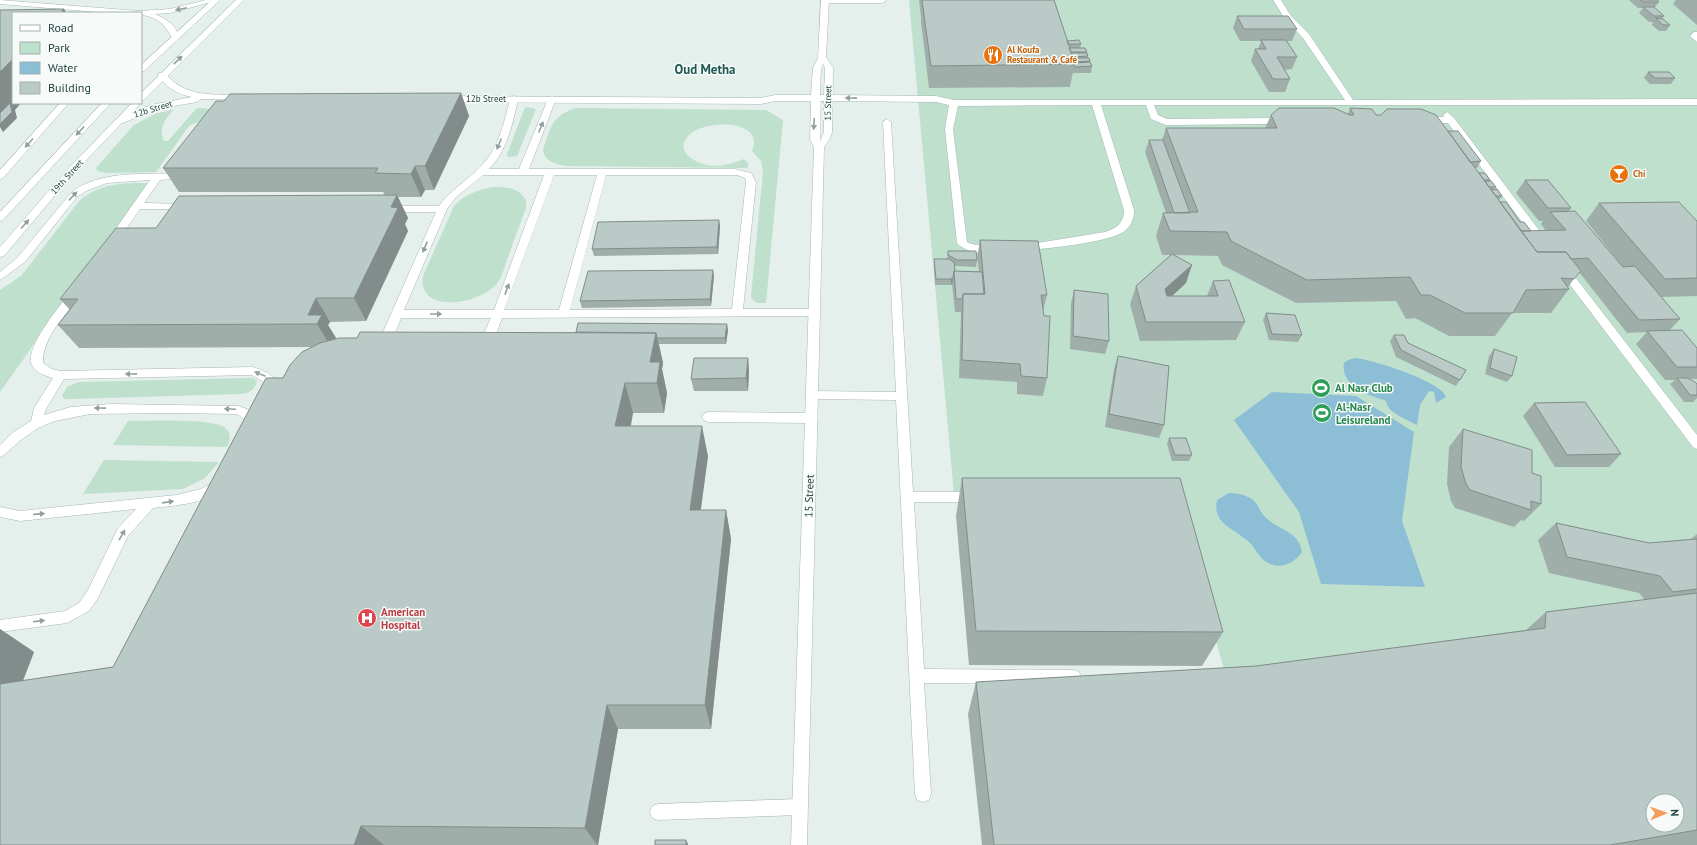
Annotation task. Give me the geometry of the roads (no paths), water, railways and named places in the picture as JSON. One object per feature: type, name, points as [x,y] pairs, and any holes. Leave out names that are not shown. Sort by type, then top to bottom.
[{"type":"street","points":[[144,13],[183,8],[216,0]]},
{"type":"street","points":[[142,69],[175,36],[216,0]]},
{"type":"street","points":[[142,97],[240,0]]},
{"type":"street","points":[[825,0],[882,0]]},
{"type":"street","name":"15 Street","points":[[799,845],[819,147],[814,135],[815,102],[818,64],[822,58],[825,0]]},
{"type":"street","points":[[1277,0],[1288,17],[1306,36],[1351,103]]},
{"type":"street","points":[[0,2],[119,12]]},
{"type":"street","points":[[144,13],[167,22],[174,30],[175,36]]},
{"type":"street","points":[[1697,34],[1694,36],[1697,40]]},
{"type":"street","name":"15 Street","points":[[819,147],[827,136],[829,68],[828,64],[822,58]]},
{"type":"street","name":"12b Street","points":[[162,76],[174,89],[190,94],[211,97],[251,97]]},
{"type":"street","name":"12b Street","points":[[120,121],[154,107],[211,97]]},
{"type":"street","name":"12b Street","points":[[434,99],[760,101],[776,106],[815,102],[941,106],[954,103],[1697,102]]},
{"type":"street","points":[[394,350],[385,346],[384,343],[442,209],[453,193],[481,172],[494,157],[509,120],[514,99]]},
{"type":"street","points":[[523,172],[552,99]]},
{"type":"street","points":[[954,103],[949,129],[962,243],[971,249],[1001,249]]},
{"type":"street","points":[[1017,248],[1106,235],[1118,232],[1125,226],[1129,218],[1129,210],[1096,103]]},
{"type":"street","points":[[1149,103],[1154,117],[1166,122],[1295,121]]},
{"type":"street","points":[[1438,103],[1544,244]]},
{"type":"street","points":[[0,176],[64,104]]},
{"type":"street","name":"19th Street","points":[[0,218],[106,104]]},
{"type":"street","name":"19th Street","points":[[0,254],[69,173],[136,104]]},
{"type":"street","points":[[1412,121],[1451,120]]},
{"type":"street","points":[[887,122],[923,794]]},
{"type":"street","points":[[481,172],[741,172],[750,178],[737,313]]},
{"type":"street","points":[[472,350],[478,349],[487,344],[550,172]]},
{"type":"street","points":[[563,314],[602,172]]},
{"type":"street","points":[[0,277],[21,260],[74,195],[81,189],[102,180],[191,176]]},
{"type":"street","points":[[106,250],[157,177]]},
{"type":"street","points":[[137,206],[191,207],[179,218]]},
{"type":"street","points":[[379,209],[442,209]]},
{"type":"street","points":[[1565,271],[1697,444]]},
{"type":"street","points":[[83,282],[52,326],[37,354],[37,362],[42,369],[51,374],[61,375],[252,372],[262,374],[269,379],[273,386],[272,394],[268,403]]},
{"type":"street","points":[[397,314],[815,313]]},
{"type":"street","points":[[36,424],[40,408],[61,375]]},
{"type":"street","points":[[812,395],[902,396]]},
{"type":"street","points":[[0,452],[16,437],[36,424],[62,414],[93,408],[238,410],[248,414],[254,421],[253,434],[261,417]]},
{"type":"street","points":[[708,417],[812,418]]},
{"type":"street","points":[[0,437],[16,437]]},
{"type":"street","points":[[0,512],[20,516],[148,504],[191,498],[217,487],[227,479]]},
{"type":"street","points":[[908,496],[986,498]]},
{"type":"street","points":[[0,626],[67,617],[84,607],[93,594],[123,532],[148,504]]},
{"type":"street","points":[[917,676],[1091,677]]},
{"type":"street","points":[[658,812],[800,807]]},
{"type":"water","points":[[1355,358],[1376,362],[1420,378],[1442,391],[1446,397],[1436,403],[1434,392],[1429,391],[1420,405],[1417,425],[1391,410],[1385,400],[1371,396],[1357,388],[1346,378],[1344,363]]},
{"type":"water","points":[[1272,392],[1356,396],[1414,432],[1402,521],[1425,587],[1321,584],[1299,512],[1234,420]]},
{"type":"water","points":[[1229,493],[1242,495],[1253,500],[1265,517],[1292,535],[1300,545],[1302,552],[1299,556],[1290,563],[1280,566],[1270,564],[1263,559],[1250,543],[1221,521],[1216,508],[1217,500]]},
{"type":"place","name":"Al Koufa Restaurant & Café","points":[[993,55]]},
{"type":"place","name":"Chi","points":[[1619,174]]},
{"type":"place","name":"Al Nasr Club","points":[[1321,388]]},
{"type":"place","name":"Al-Nasr Leisureland","points":[[1322,413]]},
{"type":"place","name":"American Hospital","points":[[367,618]]},
{"type":"district","name":"Oud Metha","points":[[705,69]]}]
